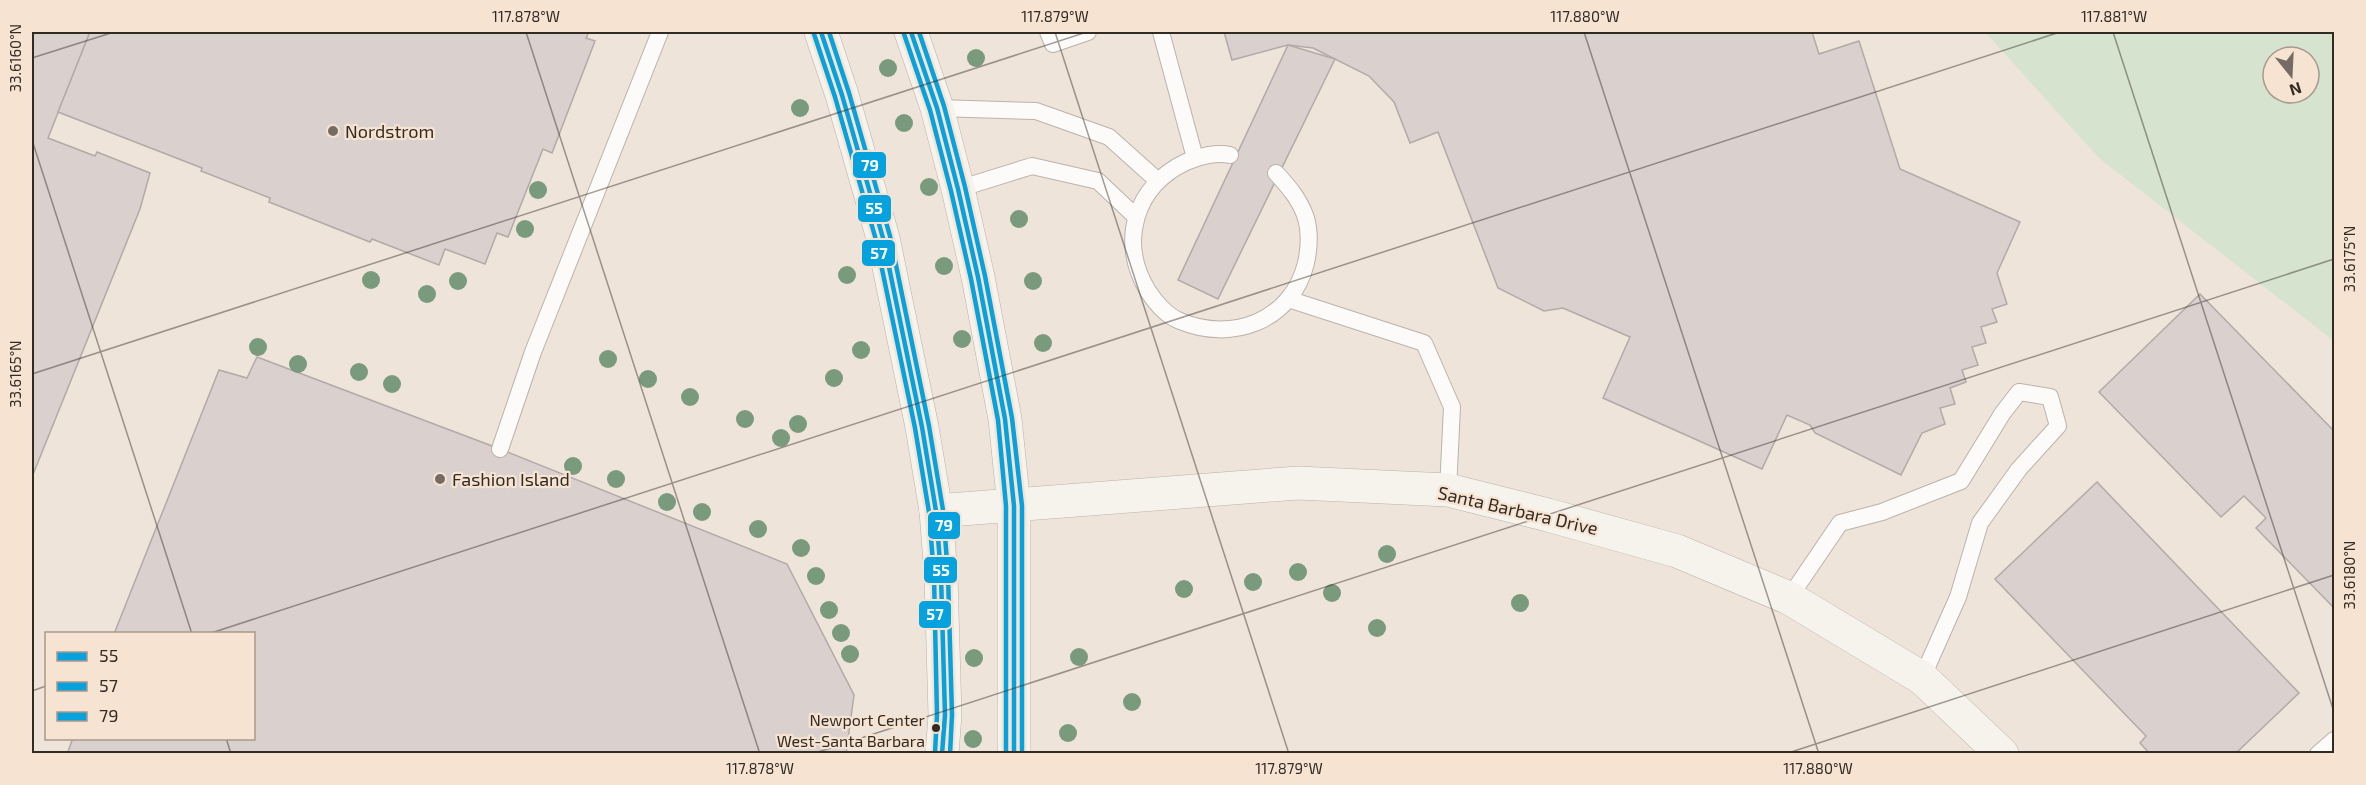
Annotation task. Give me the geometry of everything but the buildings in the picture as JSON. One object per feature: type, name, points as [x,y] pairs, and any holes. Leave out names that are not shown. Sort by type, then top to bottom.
[{"type":"main road","points":[[821,32],[842,95],[883,238],[922,427],[936,511],[942,599],[945,715],[942,753]]},
{"type":"main road","points":[[911,32],[937,108],[958,189],[978,277],[1005,418],[1014,506],[1014,753]]},
{"type":"main road","name":"Santa Barbara Drive","points":[[936,511],[1298,483],[1448,490],[1677,551],[1789,598],[1922,678],[2002,753]]},
{"type":"lane","points":[[500,449],[533,352],[660,32]]},
{"type":"lane","points":[[1048,32],[1053,44],[1088,32]]},
{"type":"lane","points":[[1161,32],[1195,158]]},
{"type":"lane","points":[[937,108],[1036,111],[1109,137],[1158,181]]},
{"type":"lane","points":[[1230,155],[1224,153],[1195,158],[1170,170],[1150,190],[1136,216],[1132,246],[1138,275],[1154,301],[1178,320],[1206,330],[1237,329],[1265,319],[1288,299],[1303,275],[1309,248],[1306,220],[1295,194],[1276,173]]},
{"type":"lane","points":[[958,189],[1032,166],[1098,181],[1136,216]]},
{"type":"lane","points":[[1288,299],[1424,343],[1452,407],[1448,490]]},
{"type":"lane","points":[[1789,598],[1840,523],[1882,512],[1961,481],[2002,414],[2019,392],[2050,397],[2058,426],[2019,469],[1980,523],[1958,597],[1922,678]]},
{"type":"lane","points":[[2318,753],[2334,740]]},
{"type":"green space","points":[[1985,32],[2334,32],[2334,341],[2099,158]]},
{"type":"transit line","name":"55","points":[[821,32],[842,95],[883,238],[922,427],[936,511],[941,576],[945,715],[942,754]]},
{"type":"transit line","name":"79","points":[[829,32],[890,236],[929,426],[943,510],[948,575],[952,715],[950,754]]},
{"type":"transit line","name":"55","points":[[911,32],[937,108],[958,189],[978,277],[1005,419],[1014,506],[1014,754]]},
{"type":"transit line","name":"79","points":[[919,32],[944,106],[965,187],[985,276],[1012,418],[1022,506],[1022,754]]},
{"type":"transit line","name":"57","points":[[814,34],[835,97],[876,240],[915,428],[929,512],[934,576],[937,715],[935,753]]},
{"type":"transit line","name":"57","points":[[904,34],[930,110],[951,191],[971,279],[998,420],[1006,506],[1006,754]]},
{"type":"place","name":"Nordstrom","points":[[333,131]]},
{"type":"place","name":"Fashion Island","points":[[440,479]]},
{"type":"place","name":"Newport Center West-Santa Barbara","points":[[936,728]]}]
